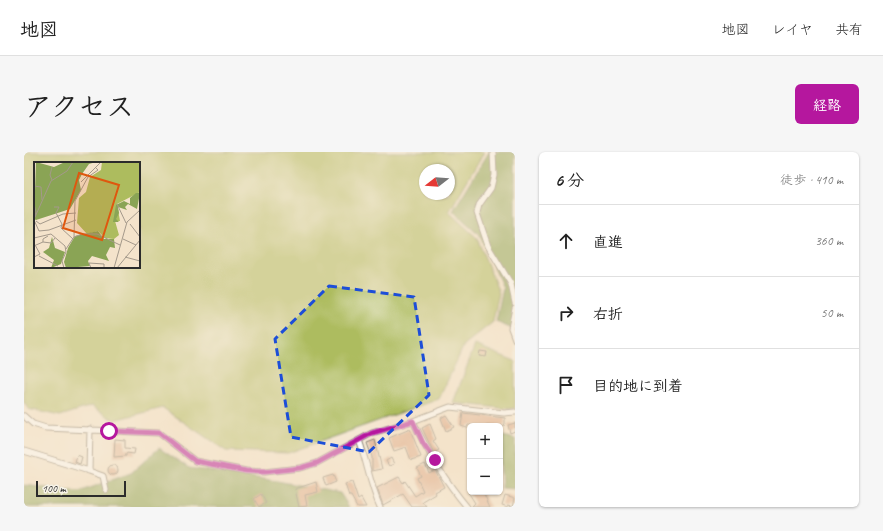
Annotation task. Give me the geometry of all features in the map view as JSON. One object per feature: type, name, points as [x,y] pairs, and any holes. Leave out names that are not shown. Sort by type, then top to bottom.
[{"type":"street","points":[[494,152],[494,175],[491,188],[479,205],[477,213],[488,246],[511,284],[515,303]]},
{"type":"street","points":[[515,308],[511,328],[515,339]]},
{"type":"street","points":[[24,416],[33,424],[46,428],[159,433],[195,461],[246,471],[264,472],[300,468],[317,463],[381,429],[413,421],[450,407],[504,413],[515,412]]},
{"type":"street","points":[[413,421],[423,443],[454,492],[467,507]]},
{"type":"street","points":[[89,471],[90,430]]},
{"type":"street","points":[[359,440],[365,457],[372,488],[380,507]]},
{"type":"street","points":[[24,451],[103,476],[106,490]]},
{"type":"highlighted area","points":[[329,286],[414,297],[429,395],[369,452],[291,437],[275,339]]},
{"type":"green space","points":[[24,152],[484,152],[449,212],[477,238],[499,293],[493,322],[464,345],[439,399],[288,453],[226,451],[163,408],[114,420],[92,406],[60,416],[28,409],[24,402]]},
{"type":"green space","points":[[489,152],[515,152],[515,330],[496,322],[503,288],[479,234],[453,211]]},
{"type":"green space","points":[[475,345],[515,361],[515,408],[510,409],[453,403]]},
{"type":"green space","points":[[503,436],[515,439],[515,489],[503,488]]},
{"type":"green space","points":[[159,448],[189,468],[277,481],[340,493],[349,507],[24,507],[24,485],[79,492],[131,473]]},
{"type":"building","points":[[480,351],[487,352],[486,357],[479,356]]},
{"type":"building","points":[[463,413],[505,418],[504,426],[503,423],[467,423],[467,428],[461,426]]},
{"type":"building","points":[[446,415],[454,427],[446,431],[441,418]]},
{"type":"building","points":[[515,423],[515,431],[510,433],[508,425]]},
{"type":"building","points":[[430,424],[436,439],[433,441],[439,450],[434,453],[422,428]]},
{"type":"building","points":[[410,429],[421,457],[411,460],[406,447],[394,451],[389,438]]},
{"type":"building","points":[[115,439],[125,440],[125,448],[135,449],[134,454],[126,453],[126,456],[114,457]]},
{"type":"building","points":[[375,440],[382,469],[372,471],[372,457],[367,443]]},
{"type":"building","points":[[77,455],[82,457],[80,464],[75,462]]},
{"type":"building","points":[[391,458],[394,464],[389,466],[386,461]]},
{"type":"building","points":[[425,464],[429,473],[435,470],[444,487],[423,502],[427,507],[412,507],[403,494],[383,505],[377,488],[399,477],[403,483],[405,481],[415,496],[423,491],[417,478],[421,476],[417,468]]},
{"type":"building","points":[[111,465],[115,465],[118,470],[115,475],[111,475],[108,472],[108,468]]},
{"type":"building","points":[[333,475],[336,482],[326,486],[323,478]]},
{"type":"building","points":[[316,482],[318,492],[305,495],[307,506],[299,507],[295,489]]},
{"type":"building","points":[[352,482],[358,500],[361,498],[366,507],[357,507],[351,496],[349,496],[345,484]]},
{"type":"building","points":[[261,494],[266,503],[259,507],[254,499]]},
{"type":"building","points":[[470,495],[484,495],[490,507],[471,507],[475,503]]},
{"type":"building","points":[[505,495],[515,498],[513,506],[508,505],[508,507],[502,505]]},
{"type":"route","points":[[109,431],[159,433],[168,438],[195,461],[246,471],[264,472],[300,468],[317,463],[381,429],[413,421],[423,443],[435,460]]}]
